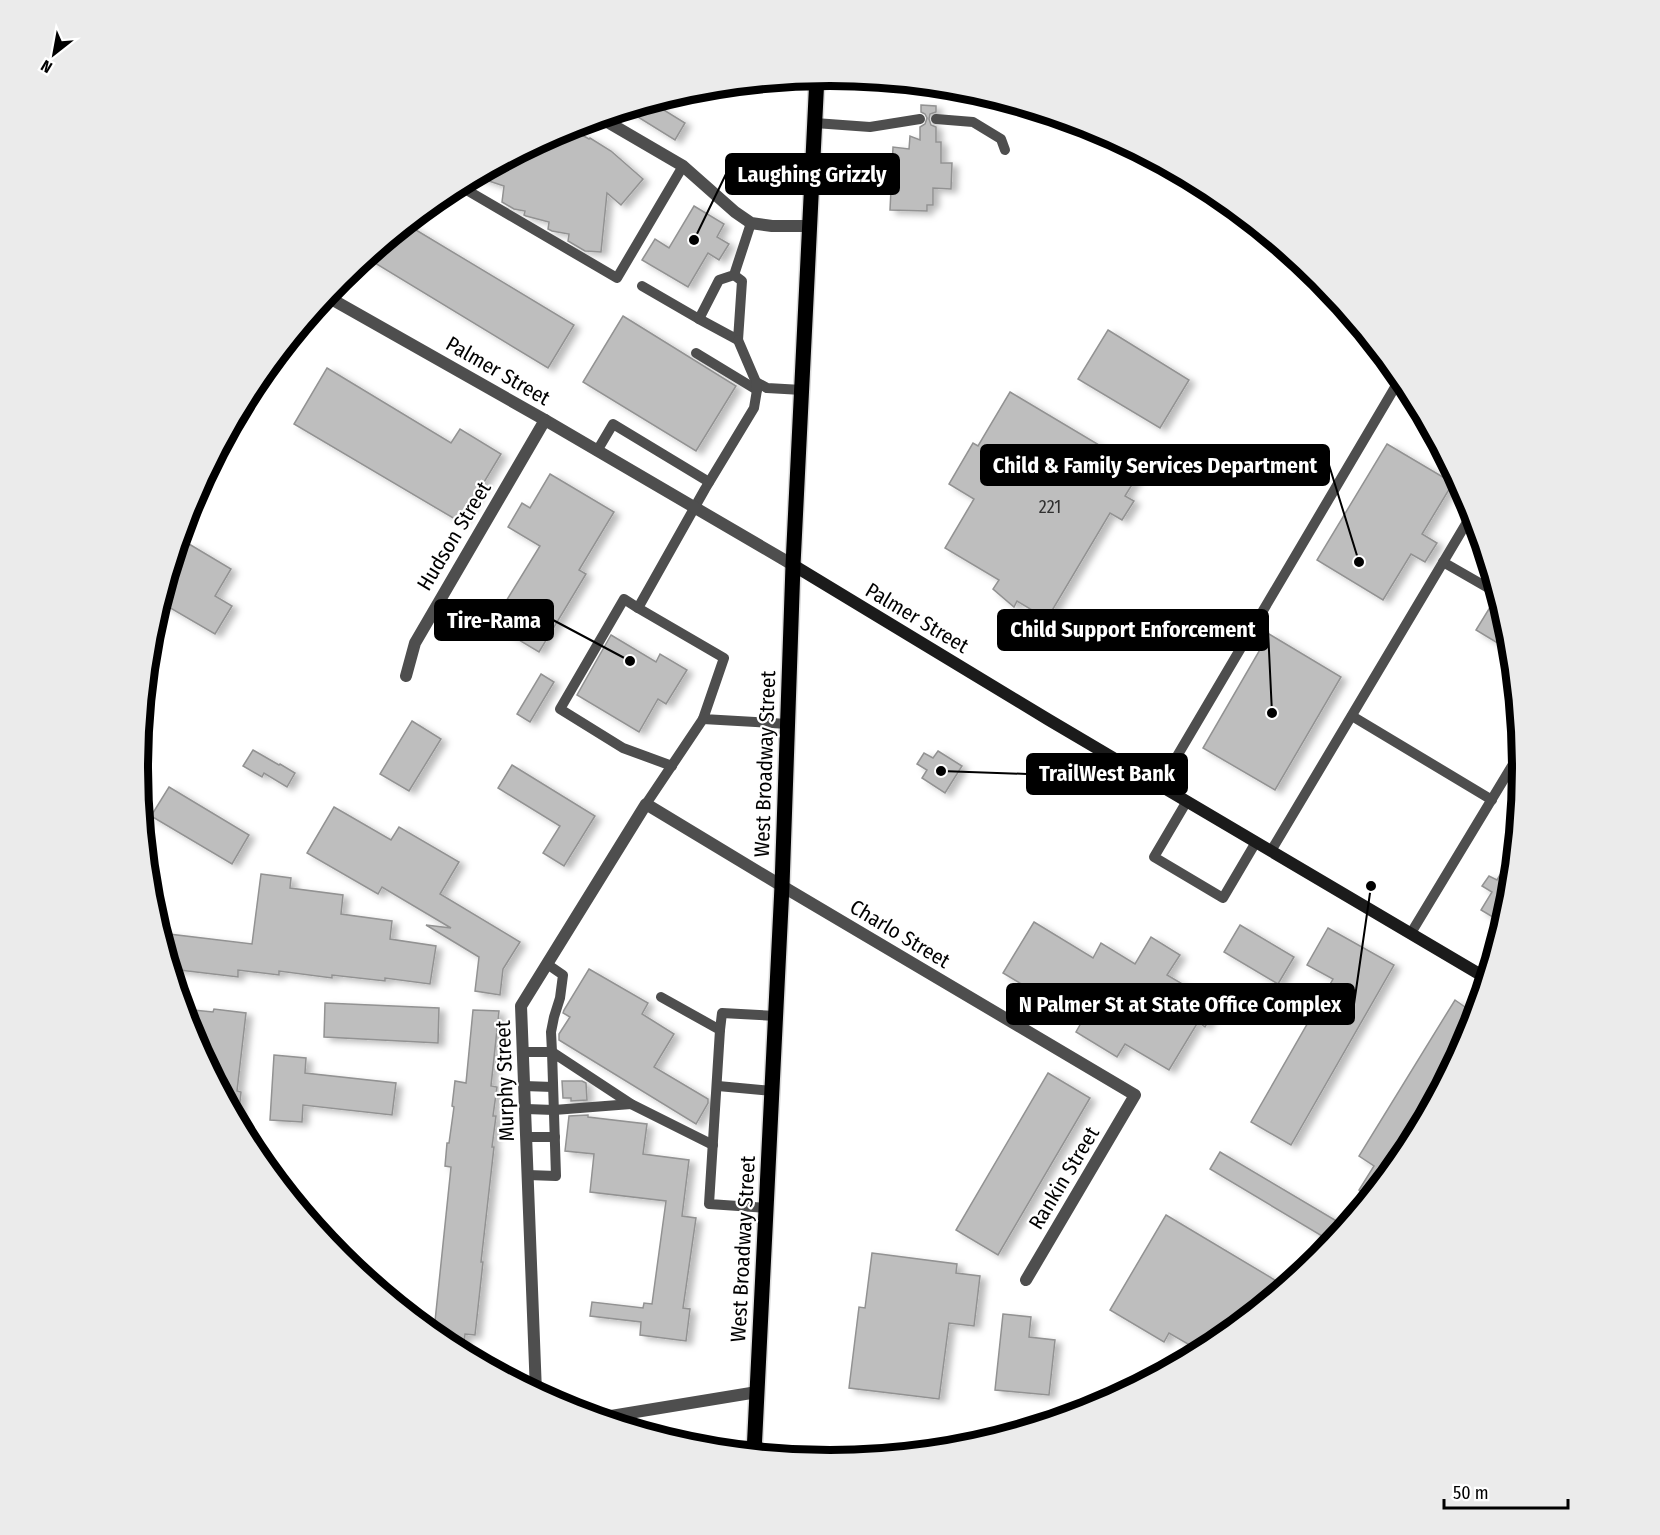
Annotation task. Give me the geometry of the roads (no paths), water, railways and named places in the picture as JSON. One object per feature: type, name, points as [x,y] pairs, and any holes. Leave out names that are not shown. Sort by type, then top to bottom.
[{"type":"main road","name":"West Broadway Street","points":[[754,1445],[782,886],[793,566],[817,86]]},
{"type":"street","points":[[609,123],[683,166],[735,212],[751,223],[772,226],[810,226]]},
{"type":"street","name":"Palmer Street","points":[[334,300],[545,420],[1480,974]]},
{"type":"street","name":"Hudson Street","points":[[406,676],[415,643],[545,420]]},
{"type":"street","name":"Charlo Street","points":[[646,804],[1135,1095]]},
{"type":"street","name":"Murphy Street","points":[[536,1383],[521,1005],[646,804]]},
{"type":"street","name":"Rankin Street","points":[[1026,1280],[1135,1095]]},
{"type":"street","points":[[617,1415],[757,1392]]},
{"type":"lane","points":[[815,123],[870,127],[920,119]]},
{"type":"lane","points":[[936,119],[973,122],[1001,140],[1005,150]]},
{"type":"lane","points":[[467,190],[617,279],[683,166]]},
{"type":"lane","points":[[734,275],[751,223]]},
{"type":"lane","points":[[699,319],[719,280],[734,275]]},
{"type":"lane","points":[[638,608],[754,408],[757,386],[738,340],[742,281],[734,275]]},
{"type":"lane","points":[[642,286],[738,340]]},
{"type":"lane","points":[[696,353],[757,386],[802,390]]},
{"type":"lane","points":[[1160,785],[1395,387]]},
{"type":"lane","points":[[597,451],[613,424],[709,482]]},
{"type":"lane","points":[[1271,851],[1466,523]]},
{"type":"lane","points":[[1443,562],[1488,588]]},
{"type":"lane","points":[[646,804],[672,766],[703,719],[724,658],[624,599],[560,709],[623,748],[672,766]]},
{"type":"lane","points":[[1352,716],[1492,800]]},
{"type":"lane","points":[[703,719],[788,723]]},
{"type":"lane","points":[[1411,933],[1512,766]]},
{"type":"lane","points":[[1187,801],[1154,857],[1223,897],[1256,842]]},
{"type":"lane","points":[[528,1175],[556,1176],[551,1032],[560,998],[563,975],[547,964]]},
{"type":"lane","points":[[661,997],[720,1030]]},
{"type":"lane","points":[[766,1208],[709,1204],[722,1013],[776,1016]]},
{"type":"lane","points":[[523,1052],[552,1052],[631,1104],[713,1145]]},
{"type":"lane","points":[[524,1086],[553,1087]]},
{"type":"lane","points":[[717,1086],[772,1091]]},
{"type":"lane","points":[[525,1109],[554,1110],[631,1104]]},
{"type":"lane","points":[[526,1137],[555,1137]]},
{"type":"place","name":"Laughing Grizzly","points":[[694,240]]},
{"type":"place","name":"Child & Family Services Department","points":[[1359,562]]},
{"type":"place","name":"Tire-Rama","points":[[630,661]]},
{"type":"place","name":"Child Support Enforcement","points":[[1272,713]]},
{"type":"place","name":"TrailWest Bank","points":[[941,771]]},
{"type":"place","name":"N Palmer St at State Office Complex","points":[[1371,886]]}]
